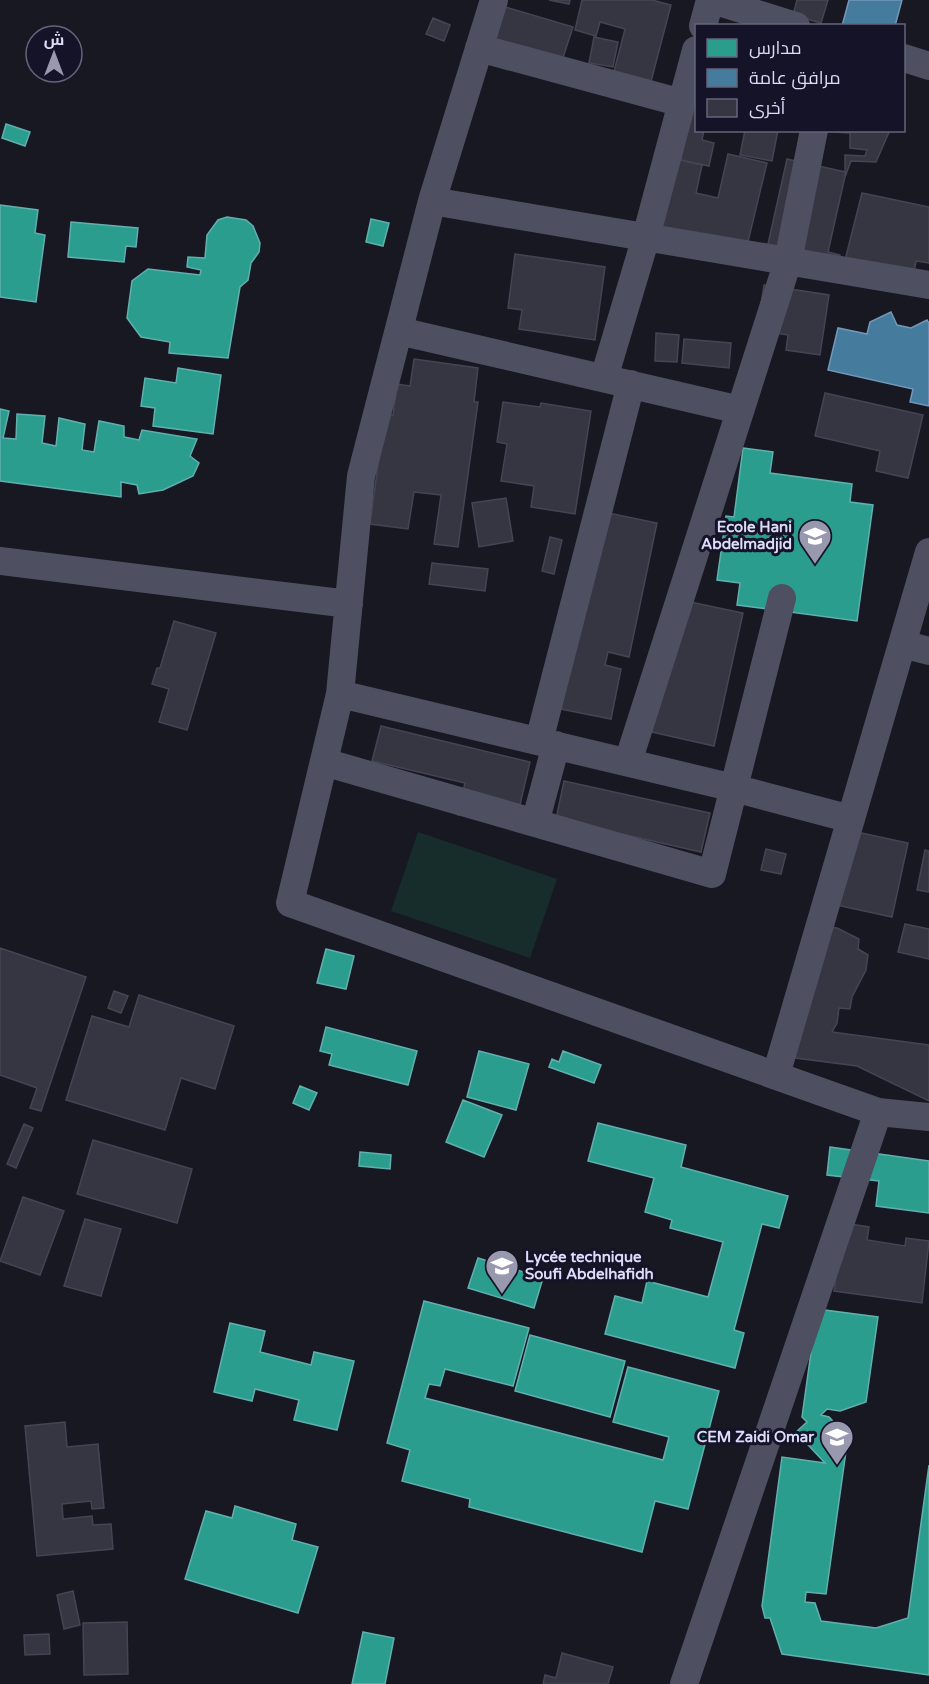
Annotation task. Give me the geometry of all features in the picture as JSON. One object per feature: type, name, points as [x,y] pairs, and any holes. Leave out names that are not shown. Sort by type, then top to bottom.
[{"type":"street","points":[[494,0],[432,201],[362,476],[340,694],[290,903],[878,1112],[929,1117]]},
{"type":"street","points":[[704,24],[711,0],[789,24]]},
{"type":"street","points":[[479,48],[682,103]]},
{"type":"street","points":[[535,823],[547,743],[646,237],[695,54]]},
{"type":"street","points":[[905,59],[929,66]]},
{"type":"street","points":[[628,762],[788,261],[814,132]]},
{"type":"street","points":[[432,201],[929,285]]},
{"type":"street","points":[[399,331],[740,410]]},
{"type":"street","points":[[776,1075],[851,819],[915,648],[929,554]]},
{"type":"street","points":[[0,561],[349,604]]},
{"type":"street","points":[[324,762],[712,874],[782,598]]},
{"type":"street","points":[[340,694],[628,762],[851,819]]},
{"type":"street","points":[[684,1684],[878,1112]]},
{"type":"green space","points":[[418,832],[557,879],[530,958],[391,911]]},
{"type":"building: مدارس","points":[[6,124],[30,132],[25,146],[2,138]]},
{"type":"building: مدارس","points":[[0,205],[38,210],[35,233],[45,235],[36,302],[0,297]]},
{"type":"building: مدارس","points":[[227,217],[246,220],[253,226],[260,243],[259,252],[251,263],[248,280],[240,287],[228,358],[169,353],[170,342],[141,337],[127,318],[132,281],[148,269],[200,275],[201,270],[187,267],[188,257],[205,258],[207,235],[218,220]]},
{"type":"building: مدارس","points":[[371,219],[389,223],[383,246],[366,242]]},
{"type":"building: مدارس","points":[[71,222],[138,228],[136,247],[126,246],[124,262],[68,257]]},
{"type":"building: مدارس","points":[[178,368],[221,375],[213,434],[153,426],[155,408],[141,406],[145,378],[176,383]]},
{"type":"building: مدارس","points":[[0,409],[9,411],[3,438],[16,439],[17,414],[45,416],[42,443],[56,446],[59,418],[85,424],[82,450],[94,452],[99,421],[124,426],[124,437],[139,440],[142,430],[197,439],[190,456],[199,463],[193,476],[163,490],[139,494],[137,485],[121,482],[121,497],[0,481]]},
{"type":"building: مدارس","points":[[743,448],[773,452],[770,473],[852,484],[850,502],[873,505],[857,621],[737,605],[740,583],[717,580],[726,516],[734,517]]},
{"type":"building: مدارس","points":[[326,949],[354,956],[346,989],[317,983]]},
{"type":"building: مدارس","points":[[326,1027],[417,1051],[408,1085],[329,1065],[332,1054],[320,1051]]},
{"type":"building: مدارس","points":[[479,1051],[529,1064],[516,1110],[467,1097]]},
{"type":"building: مدارس","points":[[563,1051],[601,1065],[594,1083],[549,1067],[552,1059],[559,1062]]},
{"type":"building: مدارس","points":[[300,1086],[317,1093],[309,1110],[293,1103]]},
{"type":"building: مدارس","points":[[463,1100],[502,1115],[484,1157],[446,1142]]},
{"type":"building: مدارس","points":[[598,1123],[686,1145],[681,1167],[788,1196],[779,1228],[762,1224],[734,1330],[744,1333],[735,1368],[605,1334],[615,1296],[642,1303],[647,1281],[708,1297],[723,1242],[670,1228],[672,1220],[645,1212],[654,1178],[588,1161]]},
{"type":"building: مدارس","points":[[830,1147],[929,1161],[929,1213],[876,1206],[879,1181],[827,1175]]},
{"type":"building: مدارس","points":[[360,1152],[391,1155],[390,1169],[359,1166]]},
{"type":"building: مدارس","points":[[478,1258],[543,1278],[534,1308],[468,1288]]},
{"type":"building: مدارس","points":[[424,1301],[529,1328],[513,1386],[445,1369],[440,1386],[429,1384],[425,1398],[663,1460],[669,1437],[613,1422],[628,1367],[719,1391],[688,1509],[655,1501],[642,1552],[469,1507],[470,1499],[402,1481],[410,1450],[387,1443]]},
{"type":"building: مدارس","points":[[817,1309],[878,1317],[866,1402],[840,1411],[827,1409],[821,1415],[829,1417],[848,1437],[826,1594],[806,1592],[805,1602],[815,1603],[821,1621],[876,1628],[908,1618],[929,1465],[929,1675],[782,1654],[770,1618],[765,1618],[762,1606],[782,1457],[825,1463],[796,1432],[807,1422],[802,1417]]},
{"type":"building: مدارس","points":[[230,1323],[265,1331],[260,1352],[311,1365],[314,1352],[354,1361],[337,1430],[294,1420],[299,1400],[255,1389],[252,1401],[214,1392]]},
{"type":"building: مدارس","points":[[530,1335],[625,1361],[610,1417],[515,1391]]},
{"type":"building: مدارس","points":[[235,1506],[296,1524],[292,1540],[318,1547],[298,1613],[185,1579],[206,1511],[232,1518]]},
{"type":"building: مدارس","points":[[363,1632],[394,1638],[385,1684],[352,1684]]},
{"type":"building: مرافق عامة","points":[[849,0],[902,0],[896,24],[843,24]]},
{"type":"building: مرافق عامة","points":[[891,312],[897,325],[911,328],[927,320],[929,323],[929,406],[910,402],[913,389],[828,370],[838,328],[867,334],[870,322]]},
{"type":"building: أخرى","points":[[549,0],[570,0],[569,4]]},
{"type":"building: أخرى","points":[[582,0],[652,0],[671,5],[648,93],[611,83],[625,29],[600,22],[596,36],[575,30]]},
{"type":"building: أخرى","points":[[797,0],[828,0],[821,23],[793,15]]},
{"type":"building: أخرى","points":[[502,6],[573,27],[560,67],[490,46]]},
{"type":"building: أخرى","points":[[433,18],[450,25],[444,41],[426,34]]},
{"type":"building: أخرى","points":[[594,37],[618,42],[613,67],[589,63]]},
{"type":"building: أخرى","points":[[695,51],[695,132],[704,132],[702,140],[714,143],[709,166],[681,160]]},
{"type":"building: أخرى","points":[[745,132],[778,132],[772,161],[740,155]]},
{"type":"building: أخرى","points":[[834,132],[889,132],[876,162],[851,161],[845,177],[845,155],[865,156],[867,150],[850,148],[850,133]]},
{"type":"building: أخرى","points":[[728,154],[767,163],[746,250],[659,230],[658,155],[702,165],[696,193],[718,198]]},
{"type":"building: أخرى","points":[[787,159],[846,172],[828,252],[840,255],[837,269],[766,253]]},
{"type":"building: أخرى","points":[[862,193],[929,207],[929,263],[916,261],[913,278],[844,264]]},
{"type":"building: أخرى","points":[[515,254],[605,267],[595,340],[519,329],[522,310],[508,308]]},
{"type":"building: أخرى","points":[[764,285],[829,295],[820,355],[786,350],[788,335],[757,330]]},
{"type":"building: أخرى","points":[[656,333],[679,335],[677,362],[655,361]]},
{"type":"building: أخرى","points":[[684,339],[731,343],[729,368],[682,363]]},
{"type":"building: أخرى","points":[[414,359],[478,368],[474,402],[478,402],[458,547],[434,544],[441,495],[414,492],[408,529],[370,524],[385,413],[393,415],[397,384],[410,386]]},
{"type":"building: أخرى","points":[[825,393],[923,415],[908,478],[876,471],[880,451],[815,436]]},
{"type":"building: أخرى","points":[[503,402],[540,407],[541,403],[591,411],[575,514],[531,507],[534,486],[501,481],[507,444],[497,442]]},
{"type":"building: أخرى","points":[[506,498],[513,541],[479,547],[472,503]]},
{"type":"building: أخرى","points":[[589,509],[657,523],[629,657],[608,652],[605,665],[621,669],[611,719],[560,709]]},
{"type":"building: أخرى","points":[[550,537],[562,540],[554,574],[542,571]]},
{"type":"building: أخرى","points":[[432,563],[488,569],[485,591],[429,584]]},
{"type":"building: أخرى","points":[[681,600],[743,613],[714,746],[647,731]]},
{"type":"building: أخرى","points":[[174,621],[216,633],[187,730],[159,722],[169,689],[152,684],[157,668],[160,668]]},
{"type":"building: أخرى","points":[[381,726],[530,762],[519,809],[458,815],[465,783],[372,761]]},
{"type":"building: أخرى","points":[[564,781],[710,813],[701,852],[556,819]]},
{"type":"building: أخرى","points":[[843,829],[908,843],[892,917],[827,903]]},
{"type":"building: أخرى","points":[[766,849],[786,854],[781,874],[761,870]]},
{"type":"building: أخرى","points":[[925,850],[929,851],[929,892],[917,890]]},
{"type":"building: أخرى","points":[[813,924],[837,928],[859,939],[858,949],[868,955],[866,970],[852,997],[850,1009],[839,1008],[837,1023],[832,1032],[929,1045],[929,1101],[857,1066],[788,1057]]},
{"type":"building: أخرى","points":[[905,924],[929,929],[929,959],[898,952]]},
{"type":"building: أخرى","points":[[0,948],[86,977],[41,1111],[30,1108],[37,1088],[0,1075]]},
{"type":"building: أخرى","points":[[114,991],[128,996],[121,1013],[108,1008]]},
{"type":"building: أخرى","points":[[139,995],[234,1026],[215,1089],[181,1078],[165,1130],[66,1100],[92,1016],[129,1027]]},
{"type":"building: أخرى","points":[[24,1124],[33,1128],[16,1168],[7,1164]]},
{"type":"building: أخرى","points":[[93,1140],[192,1169],[177,1223],[77,1194]]},
{"type":"building: أخرى","points":[[23,1197],[64,1211],[40,1275],[0,1261]]},
{"type":"building: أخرى","points":[[85,1219],[121,1229],[101,1296],[64,1286]]},
{"type":"building: أخرى","points":[[843,1223],[869,1227],[867,1240],[905,1246],[906,1238],[929,1241],[922,1303],[834,1291]]},
{"type":"building: أخرى","points":[[65,1422],[67,1447],[98,1444],[104,1508],[92,1509],[91,1501],[62,1504],[63,1519],[92,1516],[93,1525],[111,1524],[113,1549],[37,1556],[25,1426]]},
{"type":"building: أخرى","points":[[73,1591],[80,1625],[64,1629],[57,1595]]},
{"type":"building: أخرى","points":[[127,1622],[128,1674],[84,1675],[83,1623]]},
{"type":"building: أخرى","points":[[49,1634],[50,1654],[25,1655],[24,1635]]},
{"type":"building: أخرى","points":[[562,1653],[613,1667],[608,1684],[543,1684],[545,1675],[556,1678]]},
{"type":"place","name":"Ecole Hani Abdelmadjid","points":[[815,565]]},
{"type":"place","name":"Lycée technique Soufi Abdelhafidh","points":[[502,1295]]},
{"type":"place","name":"CEM Zaidi Omar","points":[[837,1466]]}]
